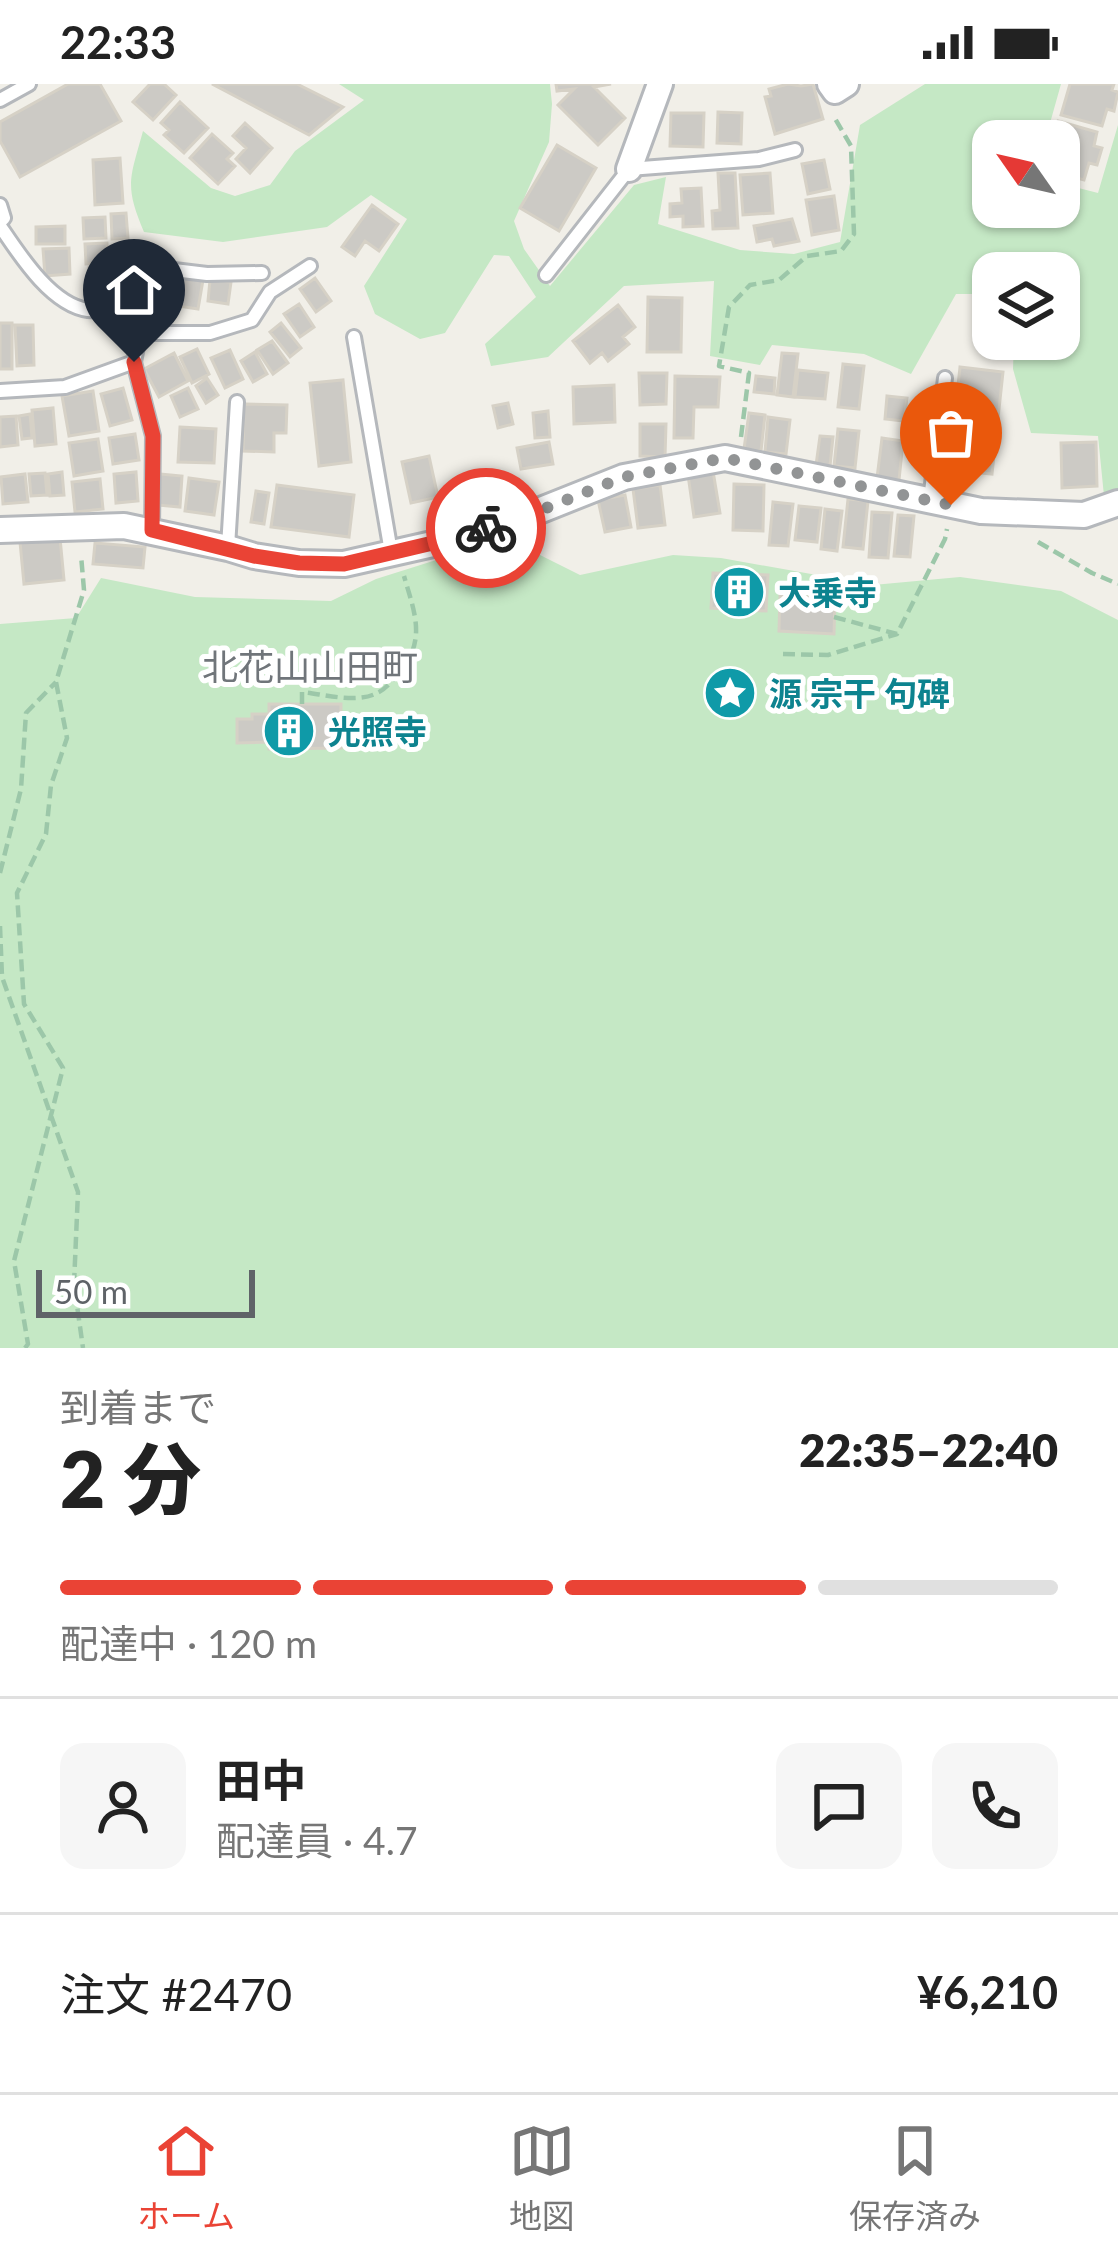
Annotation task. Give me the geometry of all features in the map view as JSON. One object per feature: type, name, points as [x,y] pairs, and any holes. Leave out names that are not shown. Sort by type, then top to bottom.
[{"type":"street","points":[[629,170],[660,84]]},
{"type":"street","points":[[0,530],[124,526],[254,556],[344,564],[536,512],[624,477],[725,458],[1000,512],[1084,514],[1118,503]]},
{"type":"lane","points":[[0,100],[29,84]]},
{"type":"lane","points":[[546,275],[629,170],[759,159],[795,150]]},
{"type":"lane","points":[[0,205],[4,218],[0,224],[29,269],[55,294],[86,310],[125,306],[143,316]]},
{"type":"lane","points":[[141,333],[210,333],[252,320],[271,292],[310,266]]},
{"type":"lane","points":[[152,530],[153,436],[134,362],[143,316],[174,270],[262,273]]},
{"type":"lane","points":[[354,337],[395,552]]},
{"type":"lane","points":[[0,391],[65,388],[134,362]]},
{"type":"lane","points":[[940,503],[945,378]]},
{"type":"lane","points":[[228,548],[237,402]]},
{"type":"path","points":[[738,461],[749,373],[719,366],[729,307],[750,285],[779,280],[807,256],[841,250],[854,234],[851,146],[828,106],[837,86]]},
{"type":"path","points":[[783,654],[828,655],[897,634],[945,539],[940,503]]},
{"type":"path","points":[[1000,512],[1028,536],[1118,584]]},
{"type":"path","points":[[0,873],[21,789],[26,713],[56,682],[84,590],[78,527]]},
{"type":"path","points":[[302,704],[302,692],[352,697],[376,694],[409,661],[416,646],[416,627],[395,552]]},
{"type":"path","points":[[834,617],[897,634]]},
{"type":"path","points":[[25,1348],[14,1261],[63,1068],[24,1004],[17,893],[46,834],[51,785],[67,738],[56,682]]},
{"type":"path","points":[[0,926],[2,976],[78,1192],[74,1285],[83,1348]]},
{"type":"green space","points":[[339,84],[550,84],[549,142],[514,221],[524,249],[550,286],[634,185],[666,177],[658,224],[740,250],[794,254],[840,242],[860,125],[925,84],[1061,84],[1051,120],[972,120],[972,228],[1080,228],[1080,188],[1098,193],[1118,125],[1118,492],[1104,496],[1098,436],[1031,433],[1013,369],[1013,360],[1080,360],[1080,252],[972,252],[972,294],[956,294],[911,374],[864,354],[772,345],[760,365],[710,356],[714,281],[624,286],[548,357],[491,366],[485,344],[536,297],[509,256],[494,255],[445,333],[420,339],[375,314],[364,286],[407,219],[371,195],[327,227],[223,242],[144,232],[131,182],[143,131],[211,188],[235,196],[270,185],[295,151],[364,100]]},
{"type":"green space","points":[[506,538],[580,575],[673,555],[721,558],[873,585],[960,577],[1061,591],[1118,620],[1118,1348],[0,1348],[0,624],[76,618],[101,578],[195,597],[331,601],[376,579]]},
{"type":"building","points":[[68,84],[100,84],[121,121],[20,177],[0,141],[0,122]]},
{"type":"building","points":[[150,84],[164,84],[176,95],[153,120],[133,102]]},
{"type":"building","points":[[212,84],[297,84],[343,107],[309,135]]},
{"type":"building","points":[[556,84],[611,84],[594,87],[625,118],[598,145],[558,105],[574,89],[557,91]]},
{"type":"building","points":[[813,84],[823,119],[775,134],[765,97],[771,96],[769,89]]},
{"type":"building","points":[[1070,84],[1114,84],[1112,90],[1118,92],[1114,111],[1107,109],[1102,126],[1061,115]]},
{"type":"building","points":[[180,102],[208,128],[184,153],[164,135],[169,130],[161,123]]},
{"type":"building","points":[[718,112],[742,113],[741,144],[717,143]]},
{"type":"building","points":[[671,113],[704,113],[703,147],[670,146]]},
{"type":"building","points":[[245,123],[272,148],[250,173],[236,159],[246,148],[233,136]]},
{"type":"building","points":[[1080,127],[1097,132],[1094,146],[1102,148],[1097,165],[1089,163],[1084,180],[1080,179]]},
{"type":"building","points":[[212,134],[233,153],[227,159],[235,166],[218,184],[190,158]]},
{"type":"building","points":[[557,145],[596,168],[559,231],[520,208]]},
{"type":"building","points":[[120,158],[123,203],[95,205],[93,160]]},
{"type":"building","points":[[824,160],[830,189],[808,194],[802,164]]},
{"type":"building","points":[[718,173],[735,173],[738,228],[713,229],[712,211],[720,210]]},
{"type":"building","points":[[770,173],[773,213],[743,215],[740,175]]},
{"type":"building","points":[[701,188],[703,226],[683,227],[683,216],[670,217],[670,204],[682,203],[681,189]]},
{"type":"building","points":[[834,196],[839,230],[812,235],[806,200]]},
{"type":"building","points":[[372,205],[398,224],[379,251],[365,241],[355,256],[342,247]]},
{"type":"building","points":[[126,213],[128,238],[112,239],[111,214]]},
{"type":"building","points":[[105,217],[106,238],[84,239],[83,218]]},
{"type":"building","points":[[792,219],[799,241],[774,246],[772,239],[757,242],[754,226]]},
{"type":"building","points":[[65,226],[65,244],[36,244],[36,227]]},
{"type":"building","points":[[107,243],[108,263],[86,264],[85,244]]},
{"type":"building","points":[[69,248],[70,274],[45,276],[43,249]]},
{"type":"building","points":[[150,250],[165,257],[151,285],[136,278]]},
{"type":"building","points":[[117,266],[118,286],[90,287],[89,268]]},
{"type":"building","points":[[176,276],[203,280],[198,309],[172,305]]},
{"type":"building","points":[[315,278],[331,301],[316,312],[300,289]]},
{"type":"building","points":[[210,280],[231,282],[228,304],[208,301]]},
{"type":"building","points":[[648,297],[682,298],[681,352],[647,352]]},
{"type":"building","points":[[299,304],[314,327],[300,337],[284,314]]},
{"type":"building","points":[[618,305],[635,327],[623,337],[629,344],[608,361],[602,353],[590,363],[573,341]]},
{"type":"building","points":[[0,323],[12,323],[12,369],[0,369]]},
{"type":"building","points":[[281,323],[301,348],[290,357],[270,332]]},
{"type":"building","points":[[15,325],[33,325],[34,365],[17,366]]},
{"type":"building","points":[[272,341],[288,363],[273,374],[257,350]]},
{"type":"building","points":[[197,349],[209,374],[192,383],[180,357]]},
{"type":"building","points":[[230,350],[243,379],[225,388],[211,358]]},
{"type":"building","points":[[255,352],[267,374],[253,382],[241,361]]},
{"type":"building","points":[[174,353],[188,381],[159,397],[144,369]]},
{"type":"building","points":[[782,353],[798,354],[793,397],[777,395]]},
{"type":"building","points":[[843,364],[864,366],[859,409],[838,407]]},
{"type":"building","points":[[960,367],[1003,372],[992,474],[949,470]]},
{"type":"building","points":[[798,370],[828,373],[825,399],[795,397]]},
{"type":"building","points":[[639,373],[667,373],[666,404],[640,405]]},
{"type":"building","points":[[675,376],[720,377],[718,407],[694,407],[693,438],[674,438]]},
{"type":"building","points":[[756,376],[775,378],[774,394],[754,392]]},
{"type":"building","points":[[207,378],[218,395],[206,403],[196,386]]},
{"type":"building","points":[[343,380],[351,462],[319,466],[310,383]]},
{"type":"building","points":[[614,385],[615,422],[574,424],[573,387]]},
{"type":"building","points":[[123,388],[132,420],[110,426],[101,394]]},
{"type":"building","points":[[188,388],[198,409],[180,417],[171,396]]},
{"type":"building","points":[[93,391],[99,431],[69,436],[62,396]]},
{"type":"building","points":[[887,396],[907,398],[904,421],[885,419]]},
{"type":"building","points":[[508,403],[513,424],[498,428],[493,406]]},
{"type":"building","points":[[244,404],[287,405],[286,433],[274,433],[274,452],[243,451]]},
{"type":"building","points":[[53,408],[56,444],[35,446],[32,410]]},
{"type":"building","points":[[548,411],[550,437],[535,438],[533,413]]},
{"type":"building","points":[[749,413],[765,415],[761,451],[744,449]]},
{"type":"building","points":[[30,414],[32,438],[22,439],[19,416]]},
{"type":"building","points":[[16,416],[18,445],[0,447],[0,417]]},
{"type":"building","points":[[768,417],[790,420],[786,454],[765,452]]},
{"type":"building","points":[[640,424],[666,424],[665,457],[640,456]]},
{"type":"building","points":[[180,427],[216,429],[214,463],[178,462]]},
{"type":"building","points":[[838,429],[859,431],[855,468],[834,466]]},
{"type":"building","points":[[135,434],[139,460],[113,464],[109,438]]},
{"type":"building","points":[[820,436],[833,437],[830,466],[816,465]]},
{"type":"building","points":[[882,438],[903,441],[899,480],[877,478]]},
{"type":"building","points":[[98,439],[103,471],[74,476],[69,443]]},
{"type":"building","points":[[549,442],[553,464],[521,469],[517,448]]},
{"type":"building","points":[[1096,442],[1097,486],[1062,488],[1061,443]]},
{"type":"building","points":[[429,456],[438,497],[411,503],[402,462]]},
{"type":"building","points":[[713,471],[720,513],[694,517],[688,475]]},
{"type":"building","points":[[62,472],[64,495],[50,496],[48,474]]},
{"type":"building","points":[[136,472],[138,501],[116,503],[114,474]]},
{"type":"building","points":[[45,473],[47,495],[31,496],[29,474]]},
{"type":"building","points":[[25,474],[28,502],[3,504],[1,477]]},
{"type":"building","points":[[160,474],[182,476],[180,507],[157,505]]},
{"type":"building","points":[[189,478],[219,482],[214,515],[185,511]]},
{"type":"building","points":[[100,479],[103,509],[75,512],[72,482]]},
{"type":"building","points":[[734,484],[764,485],[763,531],[733,530]]},
{"type":"building","points":[[277,485],[354,495],[349,537],[271,527]]},
{"type":"building","points":[[660,485],[665,525],[638,528],[633,489]]},
{"type":"building","points":[[256,491],[269,493],[264,524],[251,522]]},
{"type":"building","points":[[625,495],[631,527],[605,532],[598,500]]},
{"type":"building","points":[[848,499],[868,501],[863,549],[843,547]]},
{"type":"building","points":[[773,502],[793,504],[788,546],[769,545]]},
{"type":"building","points":[[799,506],[821,508],[817,542],[795,540]]},
{"type":"building","points":[[825,509],[842,511],[837,551],[821,549]]},
{"type":"building","points":[[872,512],[892,513],[888,558],[869,557]]},
{"type":"building","points":[[898,515],[914,516],[910,557],[894,556]]},
{"type":"building","points":[[60,538],[64,580],[24,584],[20,542]]},
{"type":"building","points":[[95,543],[145,547],[143,568],[93,564]]},
{"type":"building","name":"大乗寺","points":[[713,573],[768,575],[766,611],[711,608]]},
{"type":"building","name":"大乗寺","points":[[780,596],[835,598],[834,634],[779,631]]},
{"type":"building","name":"光照寺","points":[[269,704],[341,704],[341,748],[269,749],[269,742],[237,743],[237,719],[269,714]]},
{"type":"way so far","points":[[486,528],[624,477],[725,458],[951,505]]},
{"type":"place","name":"大乗寺","points":[[739,592]]},
{"type":"place","name":"源 宗干 句碑","points":[[730,693]]},
{"type":"place","name":"光照寺","points":[[289,731]]},
{"type":"district","name":"北花山山田町","points":[[310,666]]},
{"type":"route","points":[[134,362],[153,436],[152,530],[254,556],[344,564],[486,528]]}]
